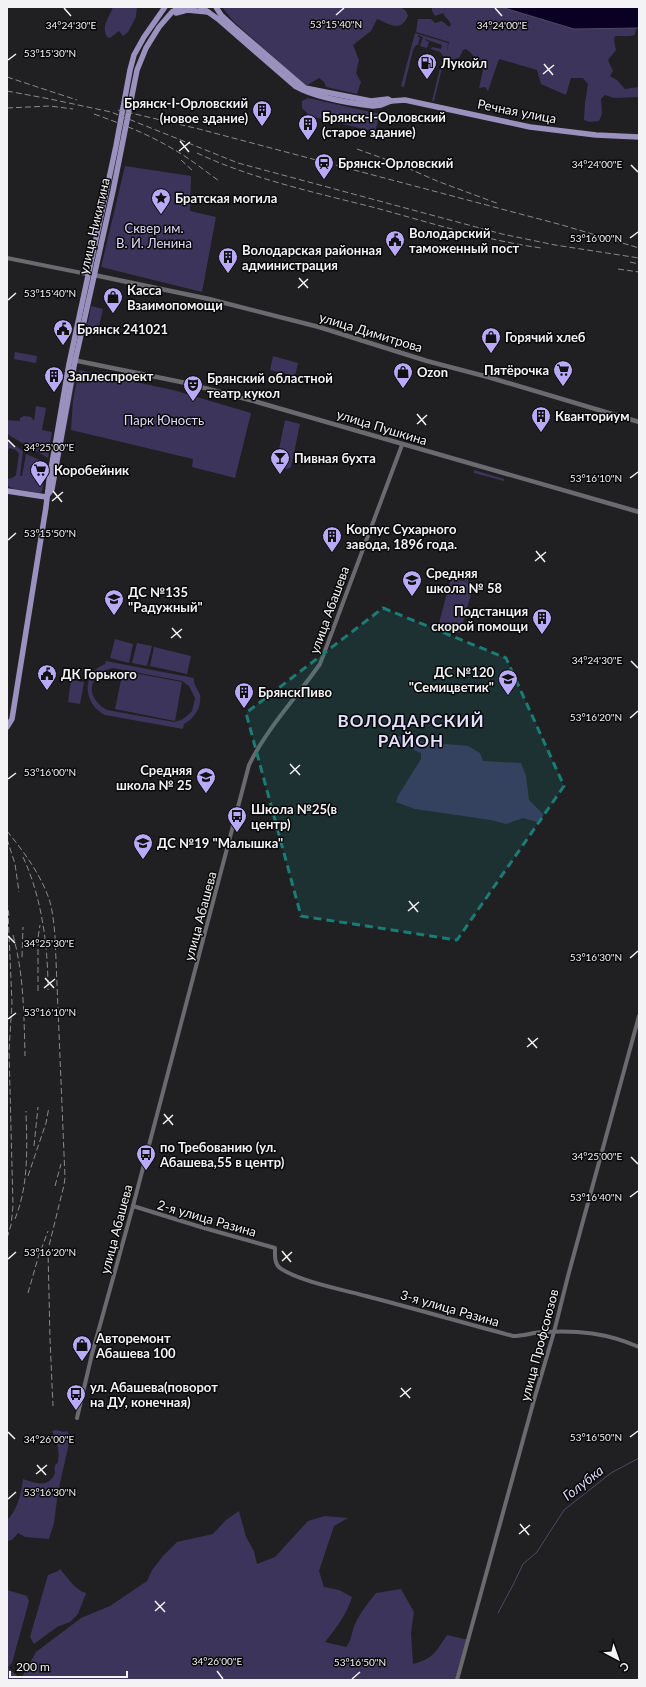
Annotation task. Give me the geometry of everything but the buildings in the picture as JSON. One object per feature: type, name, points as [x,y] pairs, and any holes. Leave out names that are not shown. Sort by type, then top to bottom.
[{"type":"main road","name":"улица Никитина","points":[[7,727],[12,719],[46,497],[73,360],[87,274],[116,146],[127,84],[134,55],[144,37],[165,7]]},
{"type":"main road","points":[[159,27],[172,12],[181,7]]},
{"type":"main road","name":"Речная улица","points":[[201,7],[226,26],[301,90],[362,104],[381,105],[391,101]]},
{"type":"main road","name":"Речная улица","points":[[216,7],[221,15],[301,86],[325,93],[371,101],[405,100],[530,127],[596,135],[639,137]]},
{"type":"main road","points":[[159,27],[176,12],[187,10],[208,12]]},
{"type":"main road","name":"улица Никитина","points":[[73,360],[94,275],[122,147],[133,85],[141,58],[159,27]]},
{"type":"main road","name":"улица Димитрова","points":[[94,275],[209,299],[319,327],[427,361],[484,375],[639,422]]},
{"type":"main road","name":"улица Пушкина","points":[[73,360],[190,384],[302,414],[402,445],[639,512]]},
{"type":"main road","points":[[7,491],[46,497]]},
{"type":"street","points":[[7,258],[87,274]]},
{"type":"street","name":"улица Абашева","points":[[77,1418],[92,1354],[133,1206],[249,765],[264,737],[320,664],[402,445]]},
{"type":"street","name":"улица Профсоюзов","points":[[458,1680],[639,1016]]},
{"type":"street","name":"2-я улица Разина","points":[[133,1206],[275,1248]]},
{"type":"street","name":"3-я улица Разина","points":[[275,1248],[275,1260],[278,1267],[315,1282],[513,1336],[525,1336],[543,1332],[590,1332],[605,1335],[639,1347]]},
{"type":"highlighted area","points":[[383,608],[506,658],[564,786],[457,940],[301,916],[246,713]]},
{"type":"green space","points":[[113,7],[137,7],[136,17],[128,32],[123,36],[119,31],[110,38],[107,37],[105,33],[105,25]]},
{"type":"green space","points":[[222,7],[401,7],[406,11],[408,16],[402,24],[398,26],[390,25],[377,19],[371,31],[353,45],[359,60],[356,73],[361,82],[357,94],[326,87],[324,82],[319,78],[306,86],[234,22]]},
{"type":"green space","points":[[432,7],[501,7],[574,29],[636,28],[635,35],[615,36],[614,40],[616,50],[608,60],[613,71],[610,76],[617,80],[625,89],[639,87],[639,97],[614,98],[605,95],[601,99],[602,114],[599,121],[590,122],[584,120],[588,84],[583,78],[571,78],[566,95],[541,84],[537,70],[499,59],[488,91],[485,87],[479,88],[483,70],[471,53],[466,49],[463,50],[459,58],[444,60],[434,101],[432,101],[443,56],[440,52],[431,49],[432,47],[441,49],[442,45],[425,39],[429,42],[427,48],[420,46],[423,37],[418,35],[418,37],[420,37],[418,45],[416,45],[413,50],[404,87],[401,86],[415,33],[448,43],[447,51],[449,42],[416,32],[418,19],[431,19],[435,23],[442,21],[449,27],[451,25],[443,13],[435,16],[432,11]]},
{"type":"green space","points":[[308,98],[380,114],[375,132],[310,116],[302,108],[302,101]]},
{"type":"green space","name":"Сквер им. В. И. Ленина","points":[[125,166],[191,176],[190,211],[216,217],[202,292],[101,267]]},
{"type":"green space","points":[[91,306],[103,309],[98,330],[87,327]]},
{"type":"green space","points":[[15,352],[37,356],[36,363],[14,359]]},
{"type":"green space","points":[[273,356],[298,363],[295,376],[270,370]]},
{"type":"green space","points":[[75,369],[77,370],[62,450],[60,449]]},
{"type":"green space","name":"Парк Юность","points":[[79,370],[173,390],[251,413],[235,478],[192,467],[193,459],[71,430],[73,400]]},
{"type":"green space","points":[[36,406],[46,408],[42,430],[52,432],[48,458],[7,434],[7,420],[20,421],[20,418],[24,416],[31,417],[34,421]]},
{"type":"green space","points":[[285,420],[300,424],[291,467],[285,469],[276,464]]},
{"type":"green space","points":[[7,442],[10,442],[23,451],[20,476],[22,476],[26,454],[47,463],[42,491],[40,493],[13,489],[7,485],[7,479],[16,475],[19,454],[16,450],[9,448],[7,455]]},
{"type":"green space","points":[[474,470],[504,479],[504,481],[474,473]]},
{"type":"green space","points":[[459,573],[469,576],[468,582],[457,578]]},
{"type":"green space","points":[[451,578],[474,584],[460,633],[438,627]]},
{"type":"green space","points":[[115,639],[133,644],[129,663],[110,658]]},
{"type":"green space","points":[[137,643],[152,646],[147,666],[132,663]]},
{"type":"green space","points":[[154,647],[191,656],[187,674],[150,666]]},
{"type":"green space","points":[[106,661],[194,678],[195,685],[200,695],[200,704],[194,716],[184,724],[183,729],[105,715],[92,704],[88,689],[92,674],[97,668],[105,664]],"holes":[[[113,668],[182,681],[189,686],[195,698],[192,711],[181,720],[174,722],[107,710],[100,705],[92,693],[92,686],[98,675]]]},
{"type":"green space","points":[[123,671],[182,682],[175,721],[115,709]]},
{"type":"green space","points":[[71,680],[84,682],[80,704],[68,702]]},
{"type":"green space","points":[[389,734],[424,742],[468,746],[480,753],[483,761],[521,763],[526,776],[529,800],[543,814],[541,823],[523,818],[506,824],[491,820],[415,809],[396,802],[398,796],[421,759],[421,753],[397,742]]},
{"type":"green space","points":[[56,1430],[64,1432],[67,1431],[70,1439],[58,1492],[54,1523],[49,1539],[25,1537],[18,1533],[12,1540],[7,1541],[7,1520],[11,1516],[16,1506],[23,1479],[41,1484],[49,1481],[55,1473],[55,1467],[58,1462],[58,1449],[52,1431]]},
{"type":"green space","points":[[239,1511],[246,1537],[254,1551],[257,1564],[275,1557],[308,1521],[325,1516],[348,1518],[334,1526],[319,1571],[324,1587],[339,1590],[352,1597],[344,1615],[325,1642],[346,1647],[357,1620],[376,1593],[401,1589],[414,1612],[411,1633],[413,1664],[430,1657],[447,1635],[469,1640],[457,1680],[7,1680],[7,1590],[27,1596],[29,1601],[12,1663],[8,1668],[21,1679],[36,1652],[81,1618],[110,1606],[147,1581],[152,1570],[177,1542],[213,1534],[226,1520]]},
{"type":"green space","points":[[60,1569],[75,1587],[86,1593],[78,1614],[70,1622],[57,1627],[34,1644],[30,1637],[48,1575]]},
{"type":"shaded area","points":[[501,7],[639,7],[639,28],[574,29]]},
{"type":"waterway","name":"Голубка","points":[[498,1613],[523,1564],[537,1552],[564,1510],[611,1473],[639,1458]]},
{"type":"railway","points":[[7,77],[77,100]]},
{"type":"railway","points":[[7,91],[111,112],[238,163],[502,234],[555,245],[639,258]]},
{"type":"railway","points":[[7,108],[50,106],[73,109]]},
{"type":"railway","points":[[118,110],[199,129],[562,225],[639,248]]},
{"type":"railway","points":[[94,114],[135,130],[164,144],[185,156],[219,181]]},
{"type":"railway","points":[[357,149],[499,204]]},
{"type":"railway","points":[[197,153],[218,162],[285,185],[479,236],[541,248]]},
{"type":"railway","points":[[181,160],[193,171]]},
{"type":"railway","points":[[630,262],[639,264]]},
{"type":"railway","points":[[618,269],[639,272]]},
{"type":"railway","points":[[7,831],[26,856],[47,892],[51,906],[55,936],[65,1178],[48,1250],[53,1406]]},
{"type":"railway","points":[[7,839],[15,864],[19,892]]},
{"type":"railway","points":[[23,857],[35,889],[43,922],[47,956],[48,990]]},
{"type":"railway","points":[[7,901],[9,916]]},
{"type":"railway","points":[[7,1238],[11,1225],[13,1206],[9,1051],[12,1003],[8,911]]},
{"type":"railway","points":[[38,991],[38,938],[40,925]]},
{"type":"railway","points":[[22,957],[23,927]]},
{"type":"railway","points":[[13,935],[17,950],[21,980],[24,1011],[25,1056]]},
{"type":"railway","points":[[34,1146],[38,1107]]},
{"type":"railway","points":[[28,1176],[46,1123],[49,1107]]},
{"type":"railway","points":[[15,1219],[20,1206],[25,1179],[27,1152],[26,1111]]},
{"type":"railway","points":[[55,1186],[61,1164]]},
{"type":"railway","points":[[28,1293],[38,1258],[48,1231]]},
{"type":"place","name":"Лукойл","points":[[427,80]]},
{"type":"place","name":"Брянск-I-Орловский (новое здание)","points":[[262,127]]},
{"type":"place","name":"Брянск-I-Орловский (старое здание)","points":[[308,141]]},
{"type":"place","name":"Брянск-Орловский","points":[[324,180]]},
{"type":"place","name":"Братская могила","points":[[161,215]]},
{"type":"place","name":"Володарский таможенный пост","points":[[395,257]]},
{"type":"place","name":"Володарская районная администрация","points":[[228,274]]},
{"type":"place","name":"Касса Взаимопомощи","points":[[113,314]]},
{"type":"place","name":"Брянск 241021","points":[[63,346]]},
{"type":"place","name":"Горячий хлеб","points":[[491,354]]},
{"type":"place","name":"Пятёрочка","points":[[563,387]]},
{"type":"place","name":"Ozon","points":[[403,389]]},
{"type":"place","name":"Заплеспроект","points":[[54,393]]},
{"type":"place","name":"Брянский областной театр кукол","points":[[193,402]]},
{"type":"place","name":"Кванториум","points":[[541,433]]},
{"type":"place","name":"Пивная бухта","points":[[280,475]]},
{"type":"place","name":"Коробейник","points":[[40,487]]},
{"type":"place","name":"Корпус Сухарного завода, 1896 года.","points":[[332,553]]},
{"type":"place","name":"Средняя школа № 58","points":[[412,597]]},
{"type":"place","name":"ДС №135 \"Радужный\"","points":[[114,616]]},
{"type":"place","name":"Подстанция скорой помощи","points":[[542,635]]},
{"type":"place","name":"ДК Горького","points":[[47,691]]},
{"type":"place","name":"ДС №120 \"Семицветик\"","points":[[508,696]]},
{"type":"place","name":"БрянскПиво","points":[[244,709]]},
{"type":"place","name":"Средняя школа № 25","points":[[206,794]]},
{"type":"place","name":"Школа №25(в центр)","points":[[237,833]]},
{"type":"place","name":"ДС №19 \"Малышка\"","points":[[143,860]]},
{"type":"place","name":"по Требованию (ул. Абашева,55 в центр)","points":[[146,1171]]},
{"type":"place","name":"Авторемонт Абашева 100","points":[[82,1362]]},
{"type":"place","name":"ул. Абашева(поворот на ДУ, конечная)","points":[[76,1411]]},
{"type":"district","name":"ВОЛОДАРСКИЙ РАЙОН","points":[[411,731]]}]
